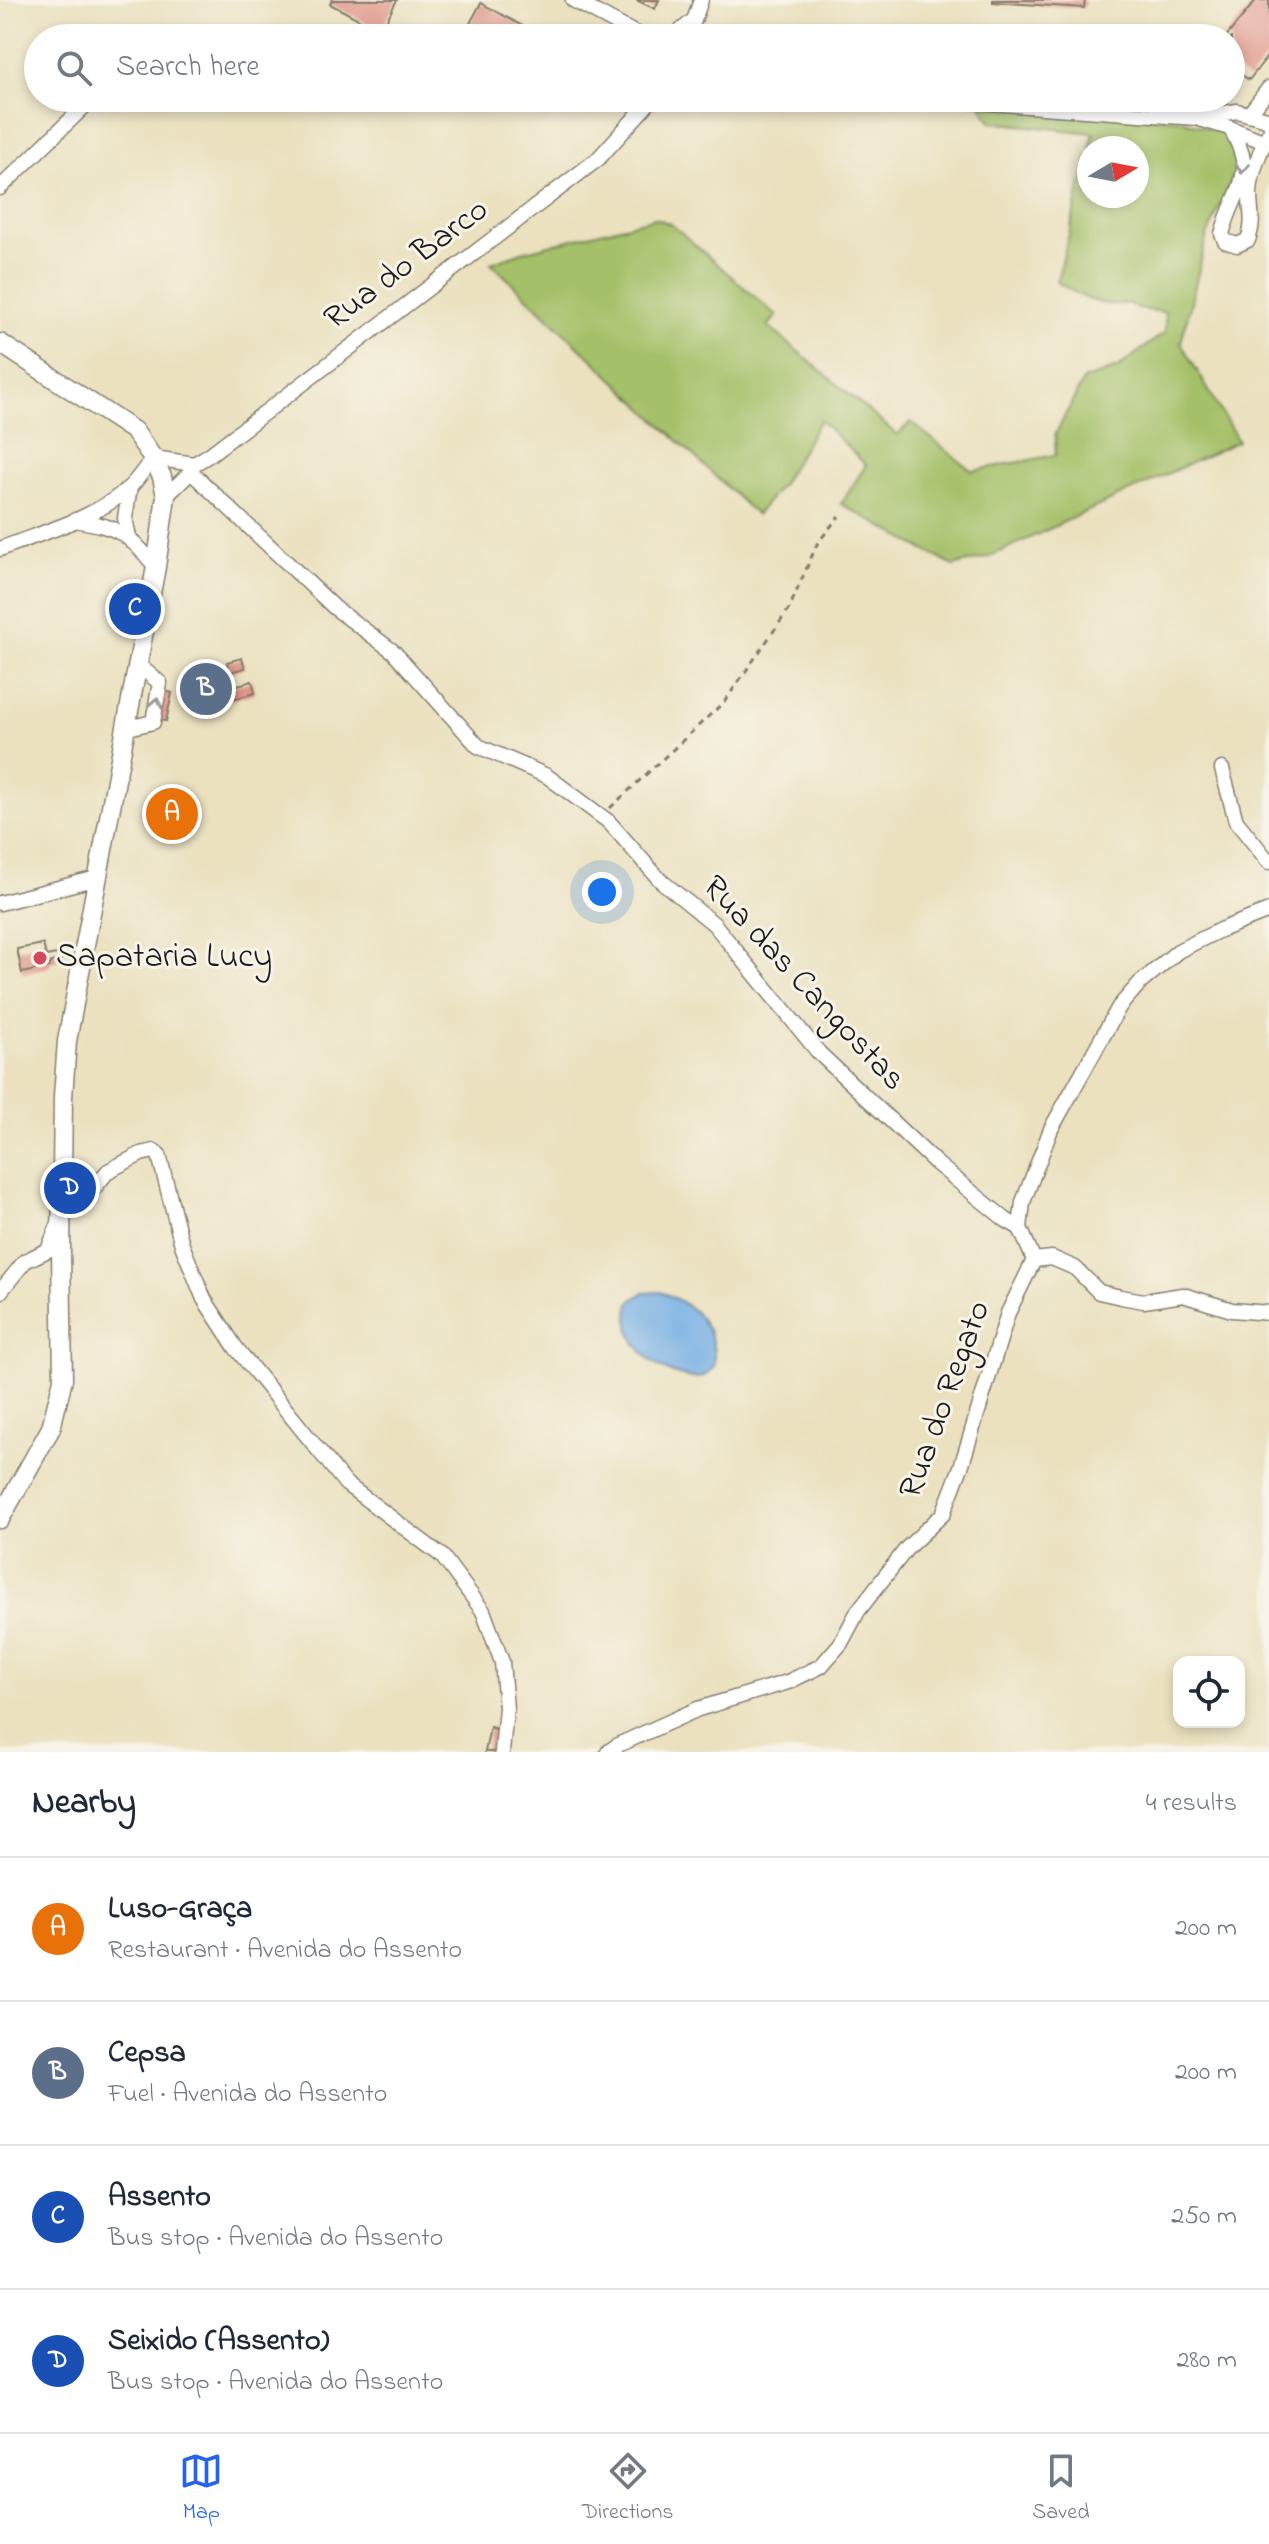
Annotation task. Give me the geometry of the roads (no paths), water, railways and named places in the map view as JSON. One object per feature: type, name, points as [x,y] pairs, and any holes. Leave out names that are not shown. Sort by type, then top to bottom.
[{"type":"main road","points":[[0,343],[134,431],[153,458],[166,496],[156,567],[67,1041],[63,1097],[63,1379],[51,1428],[0,1519]]},
{"type":"street","points":[[573,0],[618,24]]},
{"type":"street","points":[[693,24],[701,0]]},
{"type":"street","points":[[690,24],[695,20]]},
{"type":"street","points":[[1250,113],[1269,88]]},
{"type":"street","points":[[0,188],[79,112]]},
{"type":"street","name":"Rua do Barco","points":[[166,496],[192,468],[598,159],[639,112]]},
{"type":"street","points":[[1117,112],[1196,118],[1267,138],[1251,187],[1253,223],[1248,240],[1237,245],[1225,241],[1222,234],[1245,165],[1230,128]]},
{"type":"street","points":[[1196,118],[1231,112]]},
{"type":"street","points":[[1244,112],[1269,122]]},
{"type":"street","points":[[0,549],[107,504],[130,487],[153,458],[192,468]]},
{"type":"street","name":"Rua das Cangostas","points":[[192,468],[335,608],[394,652],[478,746],[547,776],[609,822],[660,880],[714,924],[819,1053],[937,1164],[1020,1228]]},
{"type":"street","points":[[129,537],[125,518],[130,487]]},
{"type":"street","points":[[74,520],[104,525],[129,537],[156,567]]},
{"type":"street","points":[[124,729],[153,722],[160,683],[137,664]]},
{"type":"street","points":[[1222,769],[1236,821],[1269,862]]},
{"type":"street","points":[[0,903],[97,878]]},
{"type":"street","points":[[1269,911],[1178,951],[1139,984],[1119,1007],[1051,1129],[1023,1202],[1020,1228],[1034,1260],[1052,1258],[1075,1268],[1099,1292],[1144,1301],[1183,1295],[1232,1310],[1269,1313]]},
{"type":"street","points":[[0,1292],[25,1261],[48,1250],[62,1216],[90,1193],[108,1171],[141,1154],[154,1151],[159,1155],[182,1245],[204,1299],[236,1348],[346,1484],[442,1556],[483,1611],[502,1662],[506,1708],[502,1752]]},
{"type":"street","name":"Rua do Regato","points":[[608,1752],[698,1709],[788,1682],[821,1666],[831,1655],[858,1611],[907,1548],[943,1514],[961,1467],[1008,1313],[1034,1260]]},
{"type":"water","points":[[660,1292],[684,1303],[707,1329],[712,1341],[714,1367],[704,1376],[688,1377],[667,1370],[647,1357],[633,1338],[628,1315],[630,1302],[643,1293]]},
{"type":"place","name":"Assento","points":[[135,609]]},
{"type":"place","name":"Cepsa","points":[[206,689]]},
{"type":"place","name":"Luso-Graça","points":[[172,814]]},
{"type":"place","name":"Sapataria Lucy","points":[[40,958]]},
{"type":"place","name":"Seixido (Assento)","points":[[70,1188]]}]
